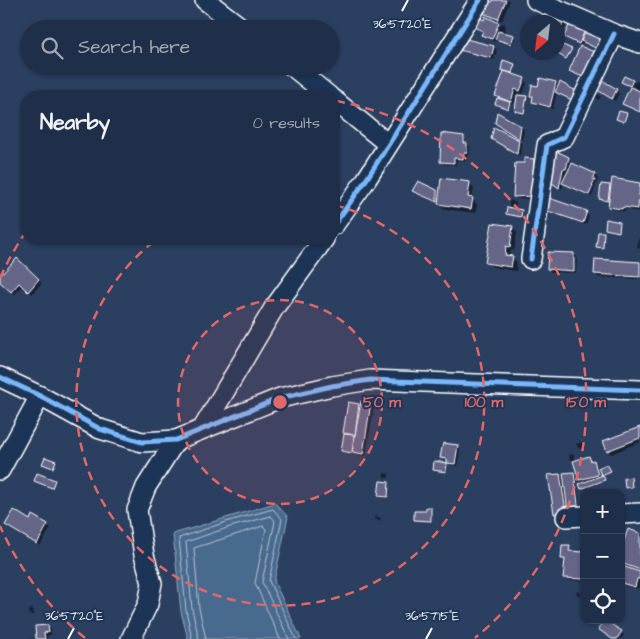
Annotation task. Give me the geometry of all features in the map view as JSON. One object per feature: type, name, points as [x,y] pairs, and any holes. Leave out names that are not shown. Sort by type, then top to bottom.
[{"type":"street","points":[[205,0],[231,20]]},
{"type":"street","points":[[340,217],[366,180],[480,0]]},
{"type":"street","points":[[536,0],[640,44]]},
{"type":"street","points":[[531,259],[547,145],[564,137],[614,34]]},
{"type":"street","points":[[303,75],[322,90]]},
{"type":"street","points":[[340,105],[388,144]]},
{"type":"street","points":[[203,428],[274,308],[320,245]]},
{"type":"street","points":[[0,377],[40,396],[100,429],[142,442],[176,440],[280,398],[332,386],[370,380],[640,390]]},
{"type":"street","points":[[0,470],[40,396]]},
{"type":"street","points":[[131,639],[148,604],[152,583],[142,545],[137,510],[146,487],[176,440]]},
{"type":"street","points":[[625,514],[640,513]]},
{"type":"water","points":[[275,503],[288,517],[274,581],[301,639],[188,639],[181,612],[173,534]]},
{"type":"building","points":[[493,0],[506,0],[498,19],[483,13],[488,1],[492,2]]},
{"type":"building","points":[[485,16],[499,23],[492,39],[481,35],[483,31],[474,27],[478,17],[484,20]]},
{"type":"building","points":[[570,23],[585,30],[579,44],[565,37]]},
{"type":"building","points":[[587,29],[606,38],[600,50],[581,41]]},
{"type":"building","points":[[498,31],[514,35],[511,44],[495,39]]},
{"type":"building","points":[[462,38],[494,46],[491,58],[459,50]]},
{"type":"building","points":[[565,46],[572,49],[565,58]]},
{"type":"building","points":[[580,46],[597,53],[585,78],[569,71]]},
{"type":"building","points":[[503,60],[515,64],[512,73],[501,70]]},
{"type":"building","points":[[504,71],[525,78],[520,91],[515,89],[511,102],[495,96]]},
{"type":"building","points":[[624,76],[633,80],[630,86],[621,82]]},
{"type":"building","points":[[540,78],[556,82],[550,107],[532,102],[533,96],[530,96],[532,85],[538,86]]},
{"type":"building","points":[[600,79],[617,89],[612,99],[594,88]]},
{"type":"building","points":[[560,82],[578,92],[574,101],[555,92]]},
{"type":"building","points":[[630,87],[640,91],[640,112],[622,104]]},
{"type":"building","points":[[517,95],[527,96],[524,113],[515,111]]},
{"type":"building","points":[[497,98],[510,102],[508,109],[495,104]]},
{"type":"building","points":[[619,111],[627,113],[624,122],[616,119]]},
{"type":"building","points":[[497,112],[521,126],[519,139],[495,123]]},
{"type":"building","points":[[494,127],[519,140],[517,154],[491,139]]},
{"type":"building","points":[[441,133],[464,136],[464,143],[467,143],[467,153],[464,153],[463,159],[454,158],[454,163],[440,162]]},
{"type":"building","points":[[554,150],[569,157],[566,169],[563,169],[559,188],[548,180]]},
{"type":"building","points":[[525,158],[534,159],[532,196],[513,197],[515,163],[524,163]]},
{"type":"building","points":[[572,163],[596,174],[589,195],[562,183]]},
{"type":"building","points":[[441,178],[470,182],[468,197],[473,198],[471,209],[438,204]]},
{"type":"building","points":[[612,178],[640,183],[638,209],[608,207]]},
{"type":"building","points":[[418,181],[437,190],[437,202],[412,191]]},
{"type":"building","points":[[601,184],[610,185],[608,201],[599,199]]},
{"type":"building","points":[[549,198],[587,211],[583,223],[545,210]]},
{"type":"building","points":[[507,207],[522,210],[521,217],[506,214]]},
{"type":"building","points":[[606,219],[620,222],[619,232],[605,229]]},
{"type":"building","points":[[492,223],[513,226],[510,247],[506,246],[505,255],[513,256],[511,267],[485,263]]},
{"type":"building","points":[[598,232],[604,232],[603,248],[596,247]]},
{"type":"building","points":[[548,252],[574,253],[574,271],[547,269]]},
{"type":"building","points":[[17,258],[39,279],[28,292],[19,283],[11,292],[0,282],[0,276]]},
{"type":"building","points":[[595,259],[640,262],[640,277],[594,274]]},
{"type":"building","points":[[361,401],[371,402],[363,454],[352,452]]},
{"type":"building","points":[[348,402],[359,404],[355,435],[343,433]]},
{"type":"building","points":[[640,427],[640,438],[607,451],[603,441]]},
{"type":"building","points":[[344,434],[354,435],[352,453],[341,451]]},
{"type":"building","points":[[443,443],[458,445],[455,464],[447,463],[447,459],[440,458]]},
{"type":"building","points":[[589,456],[591,461],[594,460],[598,475],[579,480],[573,461]]},
{"type":"building","points":[[45,457],[56,461],[53,468],[42,464]]},
{"type":"building","points":[[434,461],[447,463],[446,472],[433,470]]},
{"type":"building","points":[[607,464],[611,471],[601,475],[598,468]]},
{"type":"building","points":[[574,472],[579,512],[568,513],[563,473]]},
{"type":"building","points":[[37,473],[55,480],[52,488],[34,481]]},
{"type":"building","points":[[560,474],[566,512],[554,514],[548,475]]},
{"type":"building","points":[[603,475],[605,480],[581,489],[579,484]]},
{"type":"building","points":[[631,477],[632,487],[625,488],[624,478]]},
{"type":"building","points":[[380,481],[389,482],[388,497],[378,496]]},
{"type":"building","points":[[426,507],[431,507],[431,521],[414,520],[414,511],[426,511]]},
{"type":"building","points":[[14,510],[30,520],[32,515],[48,524],[37,544],[5,525]]},
{"type":"building","points":[[628,529],[640,533],[640,570],[625,564],[625,538]]},
{"type":"building","points":[[562,545],[570,545],[569,551],[580,552],[580,579],[563,578],[565,559],[561,559]]},
{"type":"building","points":[[625,567],[640,572],[635,587],[625,584]]},
{"type":"building","points":[[601,624],[611,624],[622,631],[617,639],[612,639],[598,629]]},
{"type":"building","points":[[48,625],[49,632],[44,633],[45,639],[36,639],[35,626]]},
{"type":"cycle path","points":[[340,217],[366,180],[480,0]]},
{"type":"cycle path","points":[[531,259],[547,145],[564,137],[614,34]]},
{"type":"cycle path","points":[[0,377],[40,396],[100,429],[142,442],[176,440],[280,398],[332,386],[370,380],[640,390]]}]
